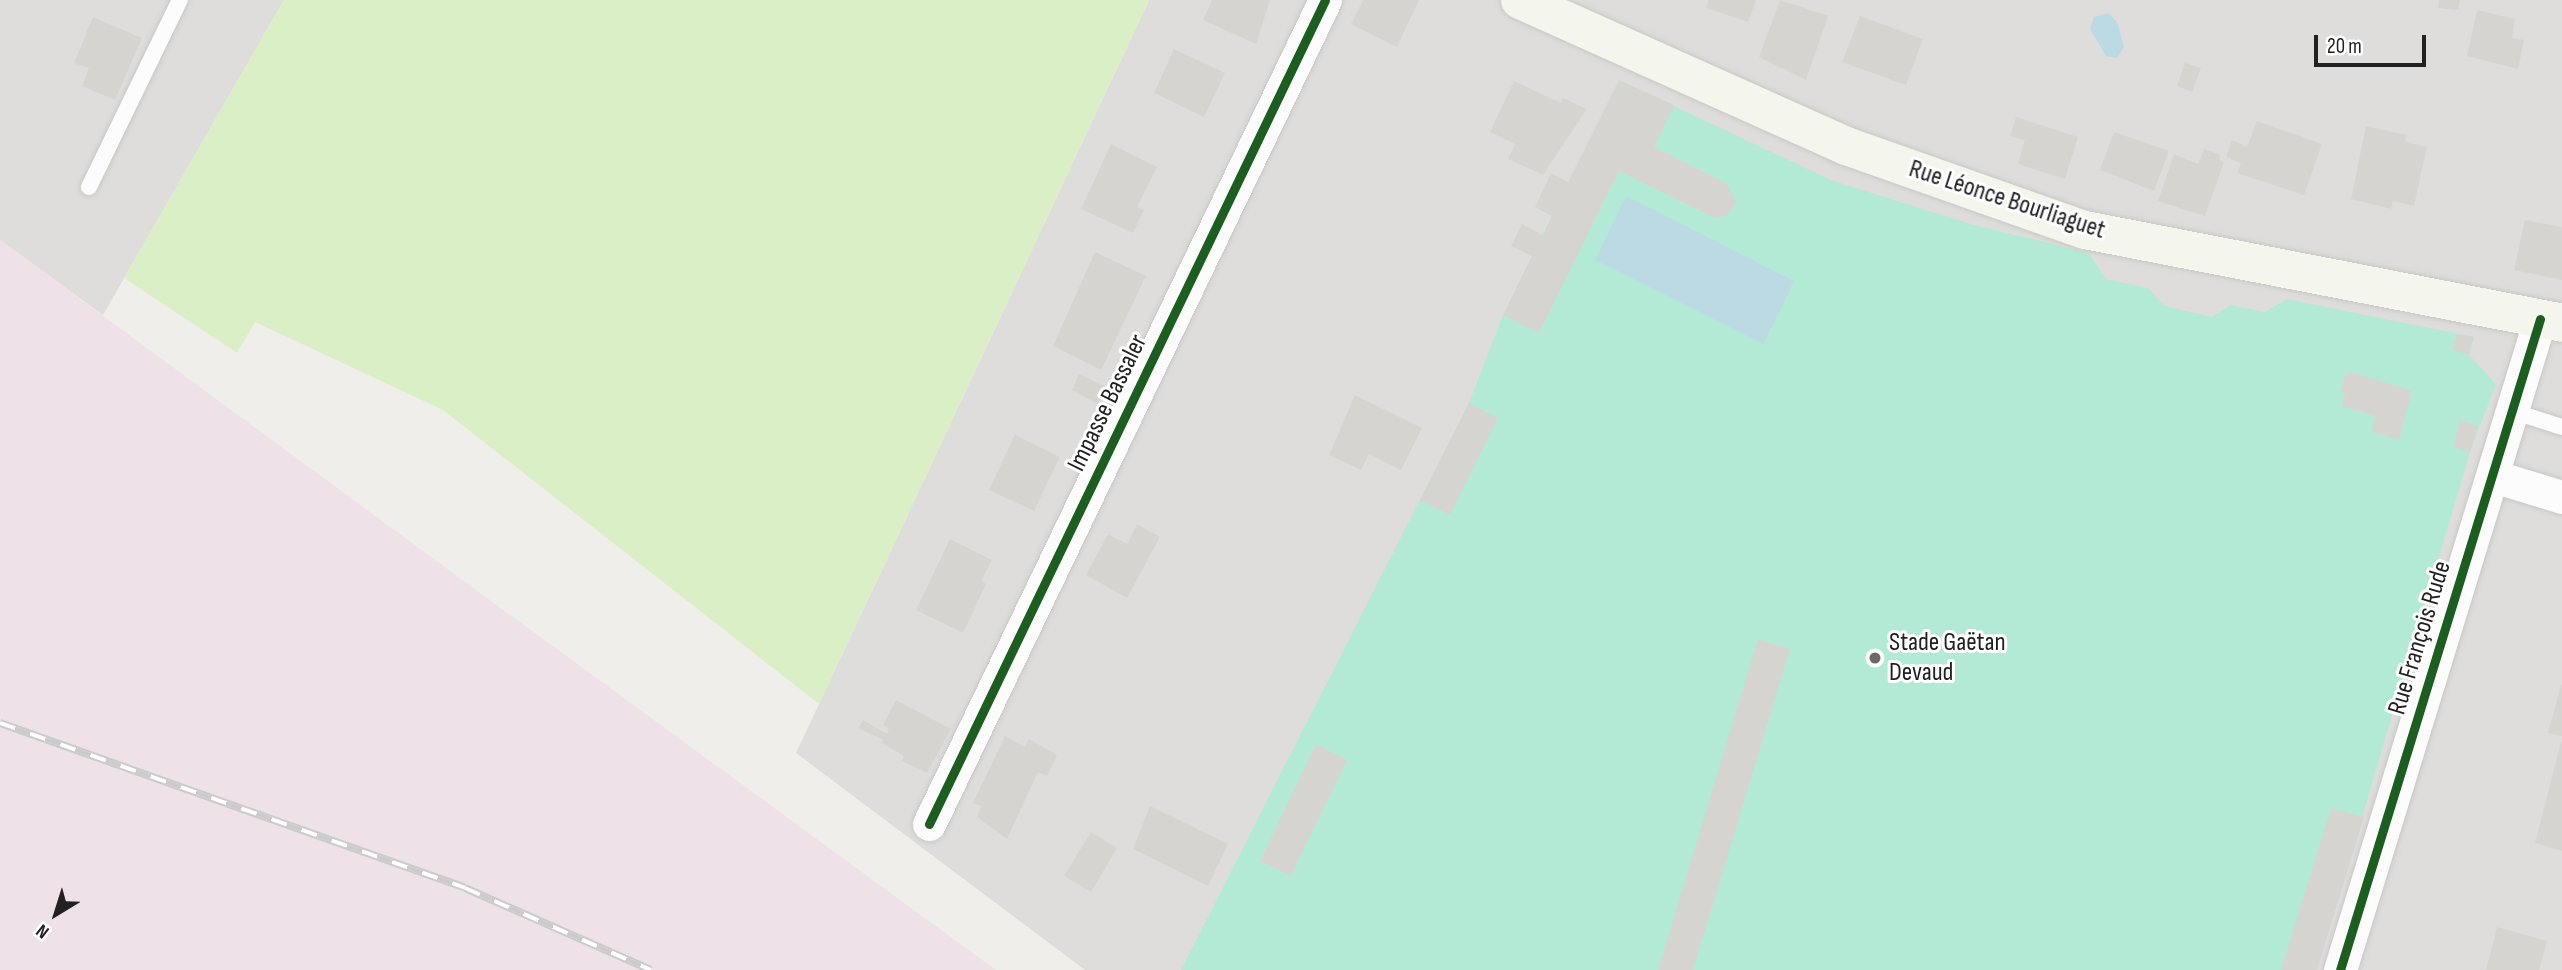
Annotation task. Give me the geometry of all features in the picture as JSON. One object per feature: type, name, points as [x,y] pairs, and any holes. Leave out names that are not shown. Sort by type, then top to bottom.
[{"type":"main road","name":"Rue Léonce Bourliaguet","points":[[1520,0],[1846,146],[2085,230],[2551,321]]},
{"type":"street","name":"Impasse Bassaler","points":[[929,824],[1325,0]]},
{"type":"street","name":"Rue François Rude","points":[[2340,970],[2512,411],[2551,321]]},
{"type":"street","points":[[2493,476],[2562,497]]},
{"type":"lane","points":[[89,187],[180,0]]},
{"type":"lane","points":[[2512,411],[2562,427]]},
{"type":"shaded area","points":[[0,0],[284,0],[103,315],[0,240]]},
{"type":"shaded area","points":[[1149,0],[2562,0],[2562,970],[1085,970],[796,753]]},
{"type":"shaded area","points":[[0,240],[438,562],[996,970],[0,970]]},
{"type":"shaded area","points":[[2552,373],[2562,376],[2562,487],[2524,476]]},
{"type":"green space","points":[[284,0],[1149,0],[819,704],[443,410],[255,322],[237,353],[124,278]]},
{"type":"green space","name":"Stade Gaëtan Devaud","points":[[1619,80],[1831,180],[1970,224],[2089,253],[2106,279],[2148,288],[2165,306],[2211,317],[2231,305],[2265,312],[2287,299],[2474,337],[2469,355],[2496,384],[2470,452],[2317,970],[1181,970],[1469,403],[1503,315]]},
{"type":"water","points":[[2108,13],[2117,22],[2124,47],[2117,58],[2106,56],[2090,29],[2094,17]]},
{"type":"water","points":[[1626,196],[1794,281],[1763,344],[1595,260]]},
{"type":"building","points":[[1212,0],[1270,0],[1256,44],[1203,20]]},
{"type":"building","points":[[1363,0],[1419,0],[1397,47],[1351,24]]},
{"type":"building","points":[[1709,0],[1756,0],[1748,22],[1706,8]]},
{"type":"building","points":[[1780,0],[1828,16],[1806,80],[1759,57]]},
{"type":"building","points":[[2439,0],[2460,0],[2458,10],[2438,8]]},
{"type":"building","points":[[2477,10],[2515,19],[2512,38],[2524,40],[2518,69],[2467,56]]},
{"type":"building","points":[[1860,16],[1923,39],[1906,85],[1842,62]]},
{"type":"building","points":[[93,17],[142,38],[115,100],[82,86],[89,68],[74,63]]},
{"type":"building","points":[[1174,49],[1225,73],[1204,117],[1154,93]]},
{"type":"building","points":[[2185,63],[2201,68],[2192,92],[2177,86]]},
{"type":"building","points":[[1619,80],[1674,105],[1654,147],[1727,184],[1736,202],[1728,215],[1715,218],[1619,171],[1539,333],[1503,315],[1532,256],[1511,246],[1522,224],[1543,235],[1552,216],[1535,207],[1551,173],[1568,182]]},
{"type":"building","points":[[1514,81],[1561,103],[1563,98],[1587,109],[1543,175],[1508,159],[1515,144],[1490,132]]},
{"type":"building","points":[[2016,117],[2078,137],[2065,179],[2018,164],[2025,140],[2010,136]]},
{"type":"building","points":[[2257,121],[2322,144],[2304,195],[2237,173],[2241,163],[2226,157],[2232,140],[2247,147]]},
{"type":"building","points":[[2366,126],[2407,135],[2406,142],[2427,147],[2414,206],[2393,201],[2391,209],[2351,199]]},
{"type":"building","points":[[2114,132],[2169,151],[2154,191],[2100,170]]},
{"type":"building","points":[[1111,144],[1157,167],[1137,207],[1144,210],[1133,233],[1081,209]]},
{"type":"building","points":[[2204,149],[2220,155],[2219,160],[2224,162],[2205,216],[2158,201],[2174,154],[2198,164]]},
{"type":"building","points":[[2525,220],[2562,227],[2562,280],[2514,270]]},
{"type":"building","points":[[1095,252],[1146,276],[1101,370],[1053,346]]},
{"type":"building","points":[[2457,334],[2474,337],[2469,355],[2452,350]]},
{"type":"building","points":[[2351,372],[2412,391],[2399,440],[2372,432],[2376,416],[2342,406],[2345,393],[2340,392],[2345,375]]},
{"type":"building","points":[[1079,374],[1106,387],[1098,404],[1072,390]]},
{"type":"building","points":[[1355,395],[1422,428],[1401,470],[1369,454],[1361,470],[1329,455]]},
{"type":"building","points":[[1469,403],[1498,418],[1450,515],[1420,500]]},
{"type":"building","points":[[2460,420],[2478,426],[2470,452],[2453,447]]},
{"type":"building","points":[[1015,435],[1060,457],[1034,511],[989,490]]},
{"type":"building","points":[[1137,524],[1160,537],[1127,598],[1086,575],[1108,534],[1127,544]]},
{"type":"building","points":[[950,539],[992,560],[981,581],[986,584],[963,633],[916,610]]},
{"type":"building","points":[[1758,639],[1790,649],[1693,970],[1658,970]]},
{"type":"building","points":[[2562,685],[2562,736],[2548,733]]},
{"type":"building","points":[[896,700],[951,729],[927,773],[902,761],[904,756],[882,743],[883,740],[858,728],[863,720],[887,734],[889,729],[883,725]]},
{"type":"building","points":[[1005,736],[1025,747],[1029,739],[1057,755],[1047,776],[1038,772],[1007,839],[977,817],[981,806],[973,803]]},
{"type":"building","points":[[2562,742],[2562,851],[2535,843]]},
{"type":"building","points":[[1316,744],[1347,760],[1291,876],[1260,861]]},
{"type":"building","points":[[1150,806],[1228,844],[1208,886],[1133,849]]},
{"type":"building","points":[[2331,808],[2364,817],[2317,970],[2281,970]]},
{"type":"building","points":[[1091,832],[1117,848],[1091,892],[1064,876]]},
{"type":"building","points":[[2497,927],[2547,941],[2539,970],[2486,970]]},
{"type":"railway","points":[[0,723],[465,888],[651,970]]},
{"type":"cycle path","points":[[929,824],[1325,0]]},
{"type":"cycle path","points":[[2340,970],[2540,319]]},
{"type":"place","name":"Stade Gaëtan Devaud","points":[[1875,658]]}]
